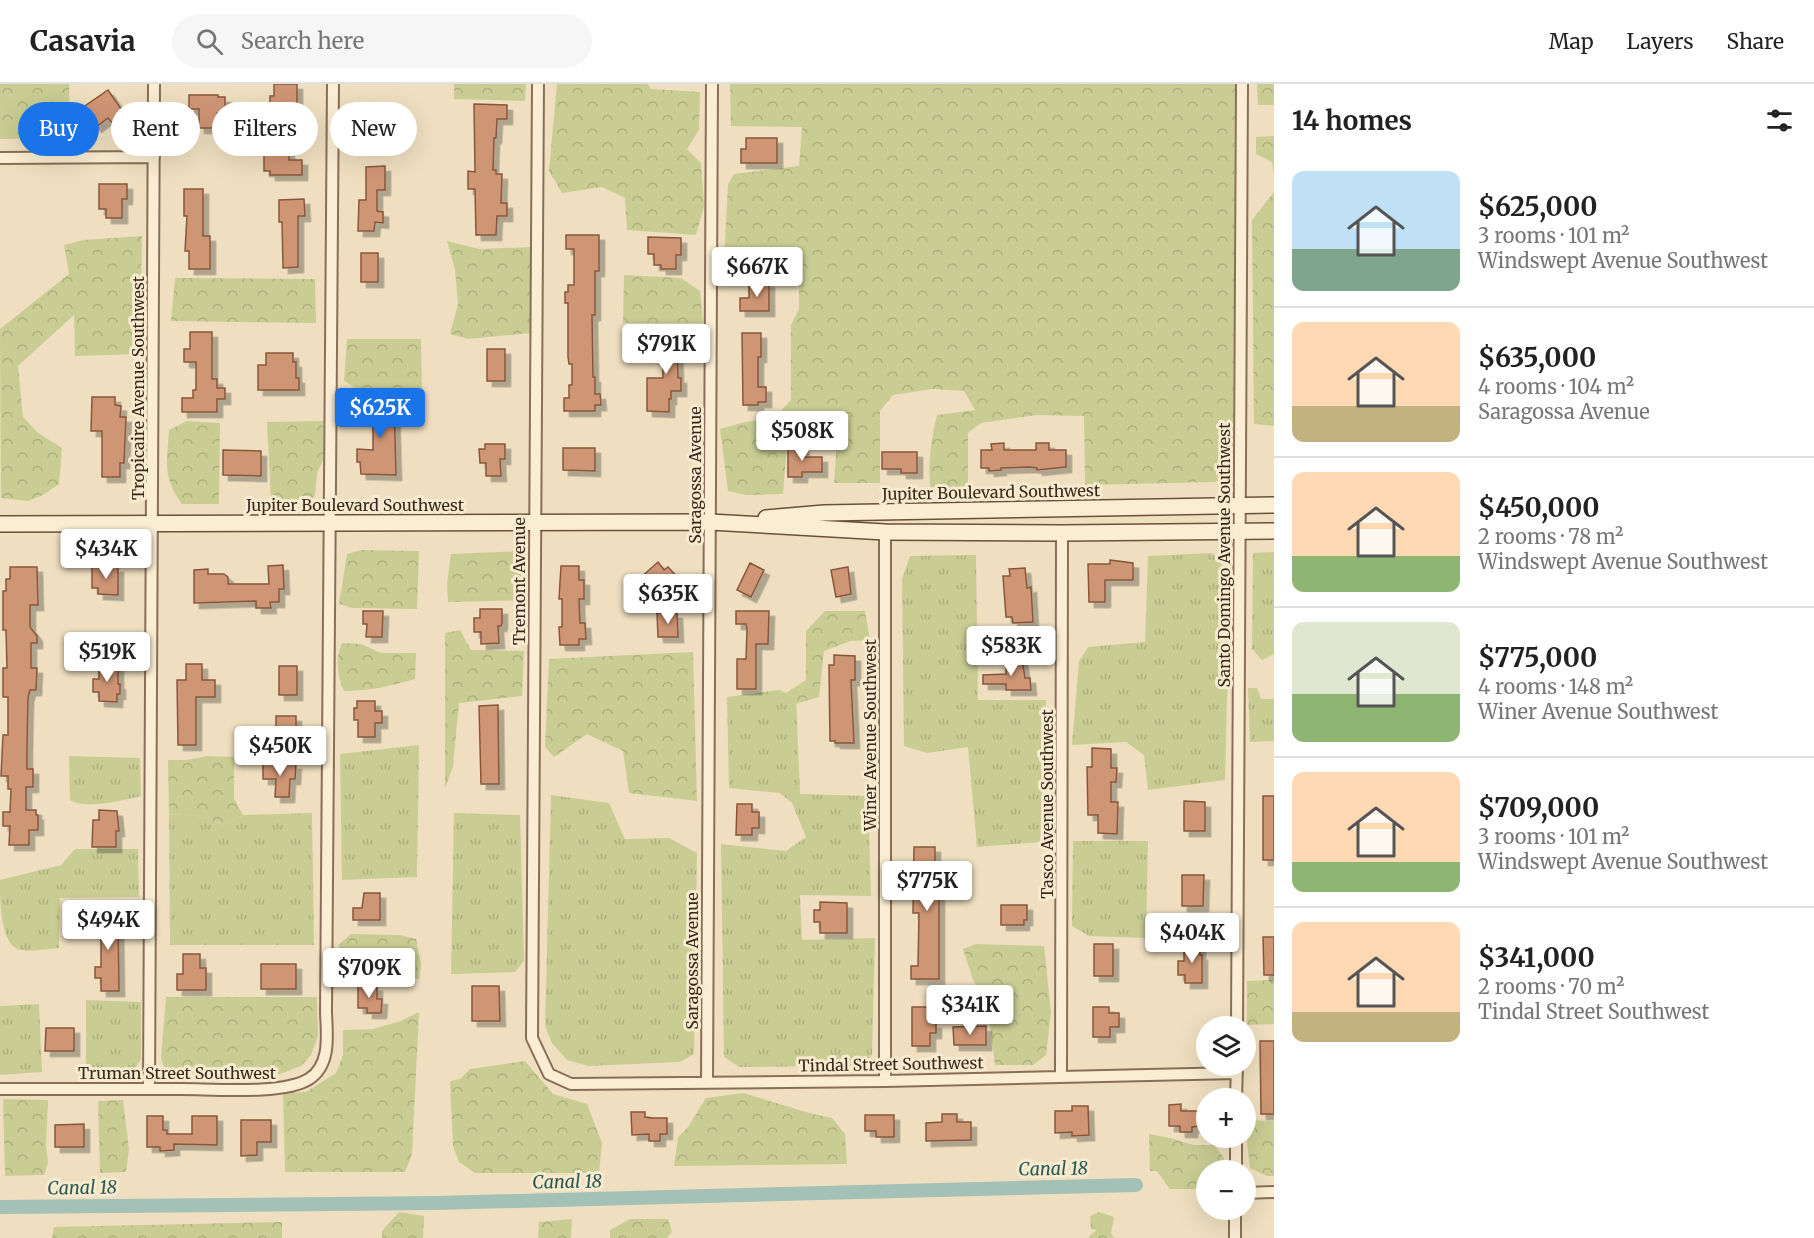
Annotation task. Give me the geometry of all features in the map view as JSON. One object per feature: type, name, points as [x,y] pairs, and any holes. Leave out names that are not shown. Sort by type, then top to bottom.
[{"type":"street","name":"Tropicaire Avenue Southwest","points":[[149,1089],[154,84]]},
{"type":"street","name":"Truman Street Southwest","points":[[0,1089],[290,1087],[310,1079],[323,1065],[328,1041],[326,993],[333,84]]},
{"type":"street","name":"Tremont Avenue","points":[[538,84],[532,1038],[549,1074]]},
{"type":"street","name":"Saragossa Avenue","points":[[707,1081],[712,84]]},
{"type":"street","name":"Santo Domingo Avenue Southwest","points":[[1237,1016],[1242,84]]},
{"type":"street","points":[[0,158],[154,157]]},
{"type":"street","name":"Jupiter Boulevard Southwest","points":[[710,522],[824,513],[1274,505]]},
{"type":"street","name":"Jupiter Boulevard Southwest","points":[[0,524],[710,522],[885,532],[1274,531]]},
{"type":"street","name":"Winer Avenue Southwest","points":[[885,532],[885,1081]]},
{"type":"street","name":"Tasco Avenue Southwest","points":[[1061,1076],[1062,533]]},
{"type":"street","name":"Tindal Street Southwest","points":[[549,1074],[571,1084],[885,1081],[1196,1071]]},
{"type":"street","points":[[1256,1192],[1274,1192]]},
{"type":"street","points":[[1235,1220],[1235,1238]]},
{"type":"green space","points":[[0,84],[69,84],[69,102],[18,102],[18,139],[0,139]]},
{"type":"green space","points":[[454,84],[526,84],[525,101],[454,99]]},
{"type":"green space","points":[[557,84],[648,84],[651,89],[700,92],[699,130],[687,149],[701,163],[704,206],[696,235],[627,230],[625,198],[602,187],[562,193],[549,171]]},
{"type":"green space","points":[[730,84],[1235,84],[1233,473],[1215,482],[1085,485],[1084,416],[1037,415],[981,423],[968,433],[968,487],[931,491],[930,453],[937,415],[975,410],[964,391],[932,389],[893,395],[880,411],[880,483],[834,483],[838,427],[809,422],[788,433],[783,494],[746,495],[728,491],[720,429],[775,417],[791,400],[791,325],[799,309],[799,286],[784,273],[740,274],[724,261],[728,184],[734,174],[799,166],[802,127],[731,126]]},
{"type":"green space","points":[[1257,84],[1274,84],[1274,105],[1258,105]]},
{"type":"green space","points":[[1274,136],[1274,173],[1272,162],[1256,154],[1256,137]]},
{"type":"green space","points":[[1274,192],[1274,426],[1254,424],[1252,220]]},
{"type":"green space","points":[[142,236],[140,354],[75,356],[74,315],[18,366],[23,417],[38,433],[62,448],[59,484],[43,495],[28,501],[1,498],[0,329],[69,274],[64,245],[84,240]]},
{"type":"green space","points":[[447,241],[479,249],[531,247],[530,333],[468,339],[450,334],[458,304],[455,270]]},
{"type":"green space","points":[[624,275],[681,278],[700,291],[703,323],[623,323]]},
{"type":"green space","points":[[175,278],[315,279],[316,323],[171,321]]},
{"type":"green space","points":[[347,339],[421,339],[422,388],[357,389],[344,381]]},
{"type":"green space","points":[[187,421],[220,423],[219,504],[182,504],[171,486],[167,469],[169,430]]},
{"type":"green space","points":[[323,421],[323,460],[317,473],[315,496],[307,503],[271,502],[267,422]]},
{"type":"green space","points":[[361,550],[419,551],[417,609],[352,608],[339,604],[347,554]]},
{"type":"green space","points":[[525,551],[526,600],[448,602],[447,583],[451,554]]},
{"type":"green space","points":[[1274,552],[1274,654],[1262,660],[1252,649],[1253,553]]},
{"type":"green space","points":[[1212,553],[1230,575],[1225,780],[1148,790],[1144,755],[1126,742],[1072,745],[1079,661],[1088,647],[1145,642],[1148,556]]},
{"type":"green space","points":[[976,555],[978,700],[1046,700],[1040,842],[977,847],[968,747],[927,753],[904,746],[902,579],[910,556]]},
{"type":"green space","points":[[825,611],[865,611],[870,640],[851,641],[824,651],[819,697],[796,704],[796,697],[786,693],[806,680],[806,631]]},
{"type":"green space","points":[[460,630],[471,650],[524,651],[522,696],[459,703],[453,766],[445,789],[445,633]]},
{"type":"green space","points":[[342,643],[361,644],[381,653],[416,653],[415,679],[380,688],[344,691],[338,667],[338,655]]},
{"type":"green space","points":[[693,652],[697,801],[629,793],[623,751],[587,734],[554,757],[545,747],[549,659]]},
{"type":"green space","points":[[1248,688],[1257,688],[1261,699],[1274,699],[1274,741],[1250,742]]},
{"type":"green space","points":[[779,690],[796,697],[800,794],[868,796],[871,896],[800,895],[802,940],[875,938],[872,1055],[862,1066],[739,1067],[724,1057],[721,844],[786,851],[806,837],[792,803],[780,793],[729,788],[727,697]]},
{"type":"green space","points":[[419,745],[417,877],[342,880],[340,754]]},
{"type":"green space","points":[[69,756],[140,758],[141,796],[95,804],[77,803],[70,800]]},
{"type":"green space","points":[[208,756],[234,757],[234,799],[243,815],[224,825],[198,816],[169,814],[168,760]]},
{"type":"green space","points":[[551,795],[609,803],[625,839],[669,838],[697,853],[694,1054],[680,1062],[588,1066],[567,1060],[552,1043],[545,1026]]},
{"type":"green space","points":[[312,813],[314,945],[170,945],[169,814],[198,816],[224,825],[243,815]]},
{"type":"green space","points":[[454,813],[520,815],[524,961],[515,972],[451,974]]},
{"type":"green space","points":[[1073,841],[1148,841],[1146,938],[1089,936],[1072,926]]},
{"type":"green space","points":[[75,849],[138,849],[139,897],[60,898],[59,948],[30,951],[14,947],[5,932],[0,899],[0,880],[61,865]]},
{"type":"green space","points":[[351,934],[400,935],[416,939],[421,964],[419,979],[344,971],[339,958],[339,944]]},
{"type":"green space","points":[[976,944],[1044,946],[1051,1012],[1046,1055],[1033,1065],[995,1065],[988,1007],[973,980],[963,949]]},
{"type":"green space","points":[[1274,980],[1274,1024],[1256,1025],[1256,1016],[1247,1016],[1247,981]]},
{"type":"green space","points":[[166,997],[317,997],[318,1036],[311,1055],[301,1066],[280,1074],[175,1074],[164,1067],[161,1058]]},
{"type":"green space","points":[[86,1000],[141,1002],[141,1059],[133,1072],[106,1075],[86,1072]]},
{"type":"green space","points":[[39,1004],[42,1072],[0,1075],[0,1006]]},
{"type":"green space","points":[[419,1012],[412,1154],[405,1172],[285,1172],[283,1093],[306,1092],[336,1073],[343,1055],[343,1030],[373,1029],[401,1021]]},
{"type":"green space","points":[[525,1061],[553,1094],[587,1104],[602,1143],[599,1173],[475,1173],[459,1162],[453,1146],[450,1081],[460,1079],[470,1069]]},
{"type":"green space","points":[[743,1093],[832,1118],[845,1134],[847,1164],[674,1166],[678,1137],[688,1127],[706,1098]]},
{"type":"green space","points":[[3,1099],[48,1100],[46,1145],[48,1163],[44,1175],[5,1176]]},
{"type":"green space","points":[[123,1100],[129,1149],[126,1172],[100,1173],[98,1101]]},
{"type":"green space","points":[[1256,1120],[1274,1121],[1274,1176],[1267,1176],[1256,1171],[1256,1160],[1249,1160],[1248,1148],[1256,1148]]},
{"type":"green space","points":[[1149,1134],[1196,1145],[1196,1148],[1216,1148],[1224,1158],[1224,1160],[1196,1160],[1196,1189],[1170,1189],[1157,1171],[1150,1171]]},
{"type":"green space","points":[[399,1212],[424,1216],[423,1238],[382,1238],[382,1231]]},
{"type":"green space","points":[[1099,1212],[1114,1217],[1111,1233],[1114,1238],[1089,1238],[1097,1230],[1091,1229],[1090,1216]]},
{"type":"green space","points":[[572,1219],[571,1238],[538,1238],[539,1222]]},
{"type":"green space","points":[[630,1219],[668,1219],[672,1232],[667,1238],[610,1238],[610,1230]]},
{"type":"green space","points":[[282,1222],[282,1238],[52,1238],[54,1227]]},
{"type":"building","points":[[274,84],[297,84],[297,102],[270,102],[270,96],[274,96]]},
{"type":"building","points":[[108,90],[116,102],[111,102],[111,122],[108,118],[99,125],[99,102],[91,102]]},
{"type":"building","points":[[189,95],[225,97],[225,102],[212,102],[212,128],[200,128],[200,102],[189,102]]},
{"type":"building","points":[[474,104],[507,105],[507,119],[497,119],[496,138],[494,138],[493,170],[496,170],[496,174],[502,174],[501,203],[507,203],[507,216],[497,216],[496,235],[476,235],[475,189],[468,189],[468,171],[475,172]]},
{"type":"building","points":[[746,138],[777,138],[777,163],[741,163],[741,149],[746,149]]},
{"type":"building","points":[[264,156],[289,156],[289,160],[302,160],[302,175],[270,175],[270,171],[264,171]]},
{"type":"building","points":[[385,166],[385,190],[377,190],[377,211],[383,212],[383,223],[375,222],[374,231],[358,231],[359,200],[366,200],[366,167]]},
{"type":"building","points":[[99,184],[127,184],[127,199],[122,199],[122,218],[106,218],[106,209],[99,209]]},
{"type":"building","points":[[184,189],[203,189],[203,236],[210,236],[210,269],[189,269],[189,251],[185,251],[187,216],[184,216]]},
{"type":"building","points":[[304,199],[305,216],[298,216],[298,267],[283,268],[279,200]]},
{"type":"building","points":[[566,235],[599,235],[599,271],[595,271],[595,315],[592,315],[593,377],[595,377],[595,394],[600,394],[601,405],[595,405],[595,411],[564,411],[564,398],[569,398],[569,385],[572,385],[572,364],[569,364],[568,357],[568,303],[565,303],[565,292],[568,292],[568,285],[574,285],[574,249],[566,249]]},
{"type":"building","points":[[648,237],[681,238],[681,255],[676,255],[676,269],[661,269],[661,265],[654,265],[654,254],[648,254]]},
{"type":"building","points":[[361,253],[378,253],[378,282],[361,282]]},
{"type":"building","points":[[749,282],[769,282],[769,311],[740,311],[740,298],[749,298]]},
{"type":"building","points":[[662,331],[682,331],[682,343],[677,343],[678,378],[681,378],[681,391],[671,391],[669,412],[647,411],[647,378],[663,378]]},
{"type":"building","points":[[190,332],[212,332],[212,379],[217,379],[217,388],[225,388],[225,399],[217,399],[217,412],[182,412],[182,398],[193,398],[193,390],[196,390],[196,362],[184,362],[184,349],[190,349]]},
{"type":"building","points":[[742,333],[761,333],[758,387],[766,387],[766,402],[758,402],[758,405],[743,405]]},
{"type":"building","points":[[487,349],[505,349],[505,381],[487,381]]},
{"type":"building","points":[[266,353],[293,353],[293,362],[296,362],[296,378],[299,378],[299,390],[258,390],[258,365],[266,365]]},
{"type":"building","points":[[92,397],[115,397],[115,405],[121,406],[120,417],[126,417],[124,463],[120,463],[120,477],[102,477],[102,431],[91,431]]},
{"type":"building","points":[[360,399],[394,399],[396,475],[361,474],[360,462],[357,462],[357,449],[373,450],[373,412],[360,412]]},
{"type":"building","points":[[1004,443],[1004,450],[1036,450],[1036,443],[1049,443],[1049,450],[1066,450],[1066,467],[1037,470],[1037,468],[1030,467],[1001,468],[1001,470],[989,471],[989,468],[981,468],[981,450],[992,450],[991,444]]},
{"type":"building","points":[[485,444],[505,444],[505,459],[500,459],[501,476],[486,476],[486,463],[480,463],[479,449],[485,449]]},
{"type":"building","points":[[788,445],[803,445],[803,457],[822,457],[822,472],[802,472],[802,477],[788,477]]},
{"type":"building","points":[[563,448],[595,448],[595,471],[563,470]]},
{"type":"building","points":[[223,450],[261,451],[261,476],[223,475]]},
{"type":"building","points":[[882,452],[917,452],[917,473],[901,473],[901,469],[882,469]]},
{"type":"building","points":[[1110,560],[1133,563],[1133,580],[1105,580],[1105,602],[1089,602],[1088,564],[1110,564]]},
{"type":"building","points":[[658,562],[664,570],[668,567],[679,579],[676,582],[678,584],[658,601],[639,579]]},
{"type":"building","points":[[750,563],[764,570],[751,597],[737,590]]},
{"type":"building","points":[[283,565],[284,589],[279,589],[279,602],[270,602],[271,608],[256,608],[256,601],[194,603],[194,570],[208,569],[208,574],[224,574],[228,577],[228,584],[269,584],[268,566]]},
{"type":"building","points":[[561,566],[579,566],[579,580],[584,580],[584,599],[579,599],[580,623],[585,623],[586,639],[579,639],[579,645],[560,645]]},
{"type":"building","points":[[10,567],[37,567],[38,605],[30,605],[30,627],[37,636],[37,643],[31,643],[31,668],[37,668],[36,690],[30,690],[28,697],[27,748],[27,769],[33,769],[33,787],[26,787],[26,810],[36,810],[38,830],[29,830],[29,845],[9,845],[10,826],[3,826],[3,812],[10,812],[11,789],[8,789],[8,776],[1,776],[3,735],[8,735],[8,697],[3,697],[3,668],[7,668],[6,630],[3,630],[3,591],[6,591],[6,579],[10,579]]},
{"type":"building","points":[[92,567],[118,567],[118,595],[98,594],[98,588],[92,588]]},
{"type":"building","points":[[848,567],[851,594],[836,597],[831,570]]},
{"type":"building","points":[[1025,568],[1027,588],[1031,587],[1033,622],[1013,623],[1012,617],[1006,617],[1003,576],[1010,576],[1009,569]]},
{"type":"building","points":[[480,609],[502,609],[502,623],[498,626],[499,643],[481,644],[481,632],[474,632],[474,618],[480,618]]},
{"type":"building","points":[[363,611],[383,611],[382,637],[366,637],[367,624],[363,624]]},
{"type":"building","points":[[736,611],[769,611],[768,644],[756,644],[756,689],[737,689],[737,659],[746,659],[747,629],[746,624],[736,624]]},
{"type":"building","points":[[657,613],[677,613],[678,637],[658,637]]},
{"type":"building","points":[[834,655],[855,656],[855,680],[851,680],[854,743],[830,741],[829,665],[834,665]]},
{"type":"building","points":[[1022,659],[1025,678],[1030,678],[1031,690],[1006,690],[1006,684],[983,684],[983,675],[1006,674],[1006,660]]},
{"type":"building","points":[[186,664],[202,664],[202,680],[215,680],[215,697],[196,697],[196,745],[178,745],[177,680],[186,680]]},
{"type":"building","points":[[99,665],[118,665],[120,694],[117,694],[117,702],[99,701],[99,692],[93,692],[93,679],[99,679]]},
{"type":"building","points":[[279,666],[297,666],[297,695],[279,695]]},
{"type":"building","points":[[357,701],[375,701],[375,711],[382,711],[382,723],[375,723],[375,737],[358,737],[358,720],[354,720],[354,708],[357,708]]},
{"type":"building","points":[[498,705],[499,784],[481,784],[479,706]]},
{"type":"building","points":[[276,716],[296,716],[296,740],[276,740]]},
{"type":"building","points":[[1092,748],[1111,749],[1111,768],[1117,768],[1116,782],[1111,782],[1111,802],[1118,802],[1117,834],[1098,833],[1098,815],[1088,815],[1087,767],[1092,767]]},
{"type":"building","points":[[263,764],[296,764],[295,779],[290,779],[289,797],[275,797],[276,779],[263,779]]},
{"type":"building","points":[[1263,796],[1274,796],[1274,860],[1263,860]]},
{"type":"building","points":[[1184,801],[1205,802],[1205,831],[1184,831]]},
{"type":"building","points":[[737,804],[752,804],[752,812],[759,812],[759,828],[752,828],[752,835],[736,835]]},
{"type":"building","points":[[99,810],[117,811],[119,831],[116,831],[116,847],[92,847],[93,820],[99,820]]},
{"type":"building","points":[[914,847],[935,847],[935,863],[942,863],[942,874],[945,874],[945,885],[939,885],[939,979],[911,979],[911,966],[918,966],[919,913],[913,913]]},
{"type":"building","points":[[1182,875],[1204,875],[1203,906],[1182,906]]},
{"type":"building","points":[[364,893],[380,893],[380,920],[353,920],[353,908],[362,908]]},
{"type":"building","points":[[820,902],[847,903],[847,933],[820,933],[820,922],[814,922],[814,910],[820,910]]},
{"type":"building","points":[[1001,905],[1027,905],[1027,920],[1024,920],[1024,925],[1001,925]]},
{"type":"building","points":[[100,911],[118,911],[119,991],[101,991],[101,978],[95,978],[95,967],[101,967],[101,931],[92,931],[92,920],[101,920]]},
{"type":"building","points":[[1263,937],[1274,937],[1274,975],[1264,975]]},
{"type":"building","points":[[1094,944],[1113,944],[1113,976],[1094,976]]},
{"type":"building","points":[[1184,944],[1200,944],[1202,983],[1185,983],[1185,975],[1178,975],[1178,961],[1184,961]]},
{"type":"building","points":[[183,954],[200,954],[200,968],[206,968],[206,990],[177,990],[177,974],[183,974]]},
{"type":"building","points":[[261,964],[296,964],[296,989],[261,989]]},
{"type":"building","points":[[358,986],[377,986],[377,999],[382,999],[381,1013],[367,1013],[367,1008],[358,1008]]},
{"type":"building","points":[[472,986],[499,986],[500,1021],[472,1021]]},
{"type":"building","points":[[912,1007],[930,1007],[930,1023],[936,1023],[936,1033],[930,1033],[930,1046],[912,1046]]},
{"type":"building","points":[[1093,1007],[1109,1007],[1109,1013],[1119,1013],[1119,1027],[1110,1027],[1110,1037],[1093,1037]]},
{"type":"building","points":[[986,1026],[986,1045],[954,1045],[953,1027]]},
{"type":"building","points":[[46,1028],[74,1028],[74,1051],[45,1051]]},
{"type":"building","points":[[1260,1041],[1274,1041],[1274,1114],[1261,1114]]},
{"type":"building","points":[[1181,1104],[1181,1111],[1196,1111],[1196,1127],[1192,1127],[1192,1132],[1180,1132],[1180,1126],[1169,1126],[1169,1105]]},
{"type":"building","points":[[1072,1106],[1088,1106],[1089,1135],[1072,1136],[1072,1132],[1055,1133],[1055,1111],[1072,1111]]},
{"type":"building","points":[[631,1112],[645,1112],[645,1117],[667,1118],[667,1134],[660,1134],[660,1141],[649,1141],[649,1134],[632,1135]]},
{"type":"building","points":[[942,1114],[957,1114],[957,1122],[971,1122],[971,1140],[926,1141],[926,1123],[942,1122]]},
{"type":"building","points":[[865,1115],[894,1115],[894,1137],[876,1137],[876,1131],[865,1131]]},
{"type":"building","points":[[147,1116],[163,1116],[163,1130],[167,1130],[167,1134],[192,1134],[192,1116],[217,1116],[217,1145],[174,1144],[174,1150],[160,1151],[160,1147],[147,1147]]},
{"type":"building","points":[[241,1120],[271,1120],[271,1142],[257,1142],[257,1155],[241,1156]]},
{"type":"building","points":[[84,1124],[84,1147],[55,1147],[55,1125]]},
{"type":"waterway","name":"Canal 18","points":[[0,1207],[436,1203],[1136,1185]]}]
